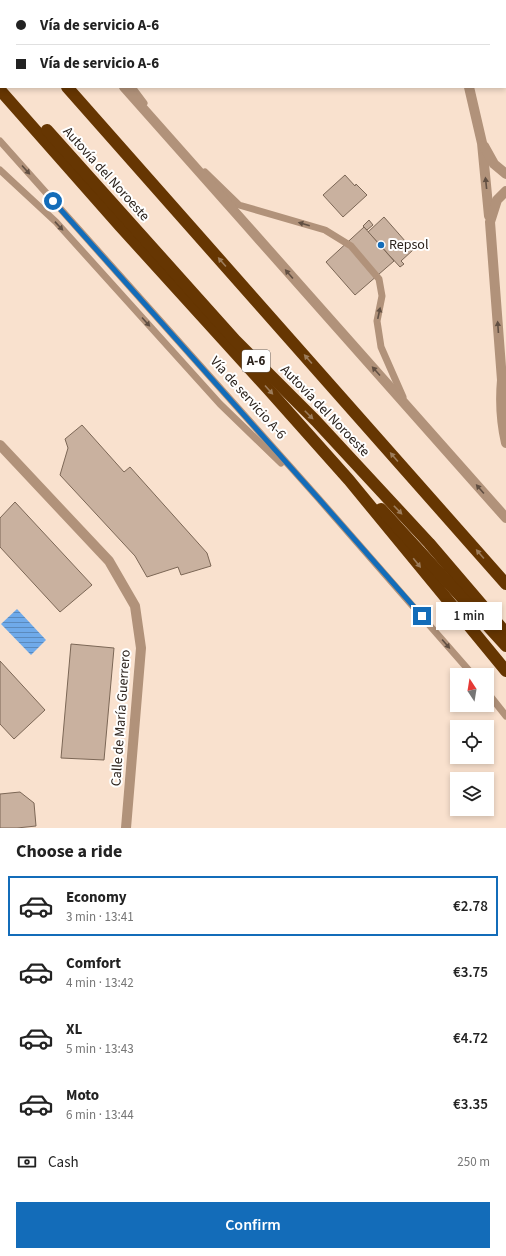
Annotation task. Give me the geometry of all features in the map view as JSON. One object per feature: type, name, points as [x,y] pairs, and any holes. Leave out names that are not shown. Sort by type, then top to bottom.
[{"type":"highway","name":"Autovía del Noroeste","points":[[10,88],[235,340],[316,422],[429,543],[506,633]]},
{"type":"highway","name":"Autovía del Noroeste","points":[[68,88],[506,584]]},
{"type":"highway","points":[[0,90],[120,226],[349,480],[506,671]]},
{"type":"highway","points":[[349,480],[388,516],[506,646]]},
{"type":"street","points":[[125,88],[336,327],[405,402],[506,518]]},
{"type":"street","points":[[469,88],[482,143],[490,222],[502,380],[500,402],[506,443]]},
{"type":"street","points":[[482,143],[494,164],[506,174]]},
{"type":"street","points":[[490,222],[496,200],[506,191]]},
{"type":"street","name":"Calle de María Guerrero","points":[[0,444],[109,561],[135,606],[141,648],[126,828]]},
{"type":"lane","points":[[133,88],[164,133],[239,205],[325,230],[351,246],[379,279],[382,296],[377,321],[381,347],[405,402]]},
{"type":"lane","name":"Vía de servicio A-6","points":[[0,141],[319,499],[467,668]]},
{"type":"lane","points":[[0,170],[56,222],[220,404],[319,499]]},
{"type":"lane","points":[[502,380],[506,393]]},
{"type":"lane","points":[[494,701],[506,716]]},
{"type":"water","points":[[17,609],[46,640],[31,655],[1,624]]},
{"type":"building","points":[[345,175],[355,186],[356,184],[367,195],[343,217],[323,195]]},
{"type":"building","points":[[384,217],[413,250],[401,261],[404,264],[400,267],[368,232]]},
{"type":"building","points":[[369,220],[373,225],[367,230],[363,226]]},
{"type":"building","points":[[364,227],[394,261],[355,295],[326,262]]},
{"type":"building","points":[[82,425],[124,472],[130,467],[207,553],[211,566],[181,575],[178,567],[147,577],[135,556],[60,475],[68,448],[65,439]]},
{"type":"building","points":[[15,502],[92,585],[60,612],[0,547],[0,518]]},
{"type":"building","points":[[71,644],[114,648],[104,760],[61,758]]},
{"type":"building","points":[[0,661],[45,710],[14,739],[0,724]]},
{"type":"building","points":[[20,792],[34,803],[36,826],[0,828],[0,794]]},
{"type":"place","name":"Repsol","points":[[381,245]]},
{"type":"route","points":[[53,201],[422,616]]}]
